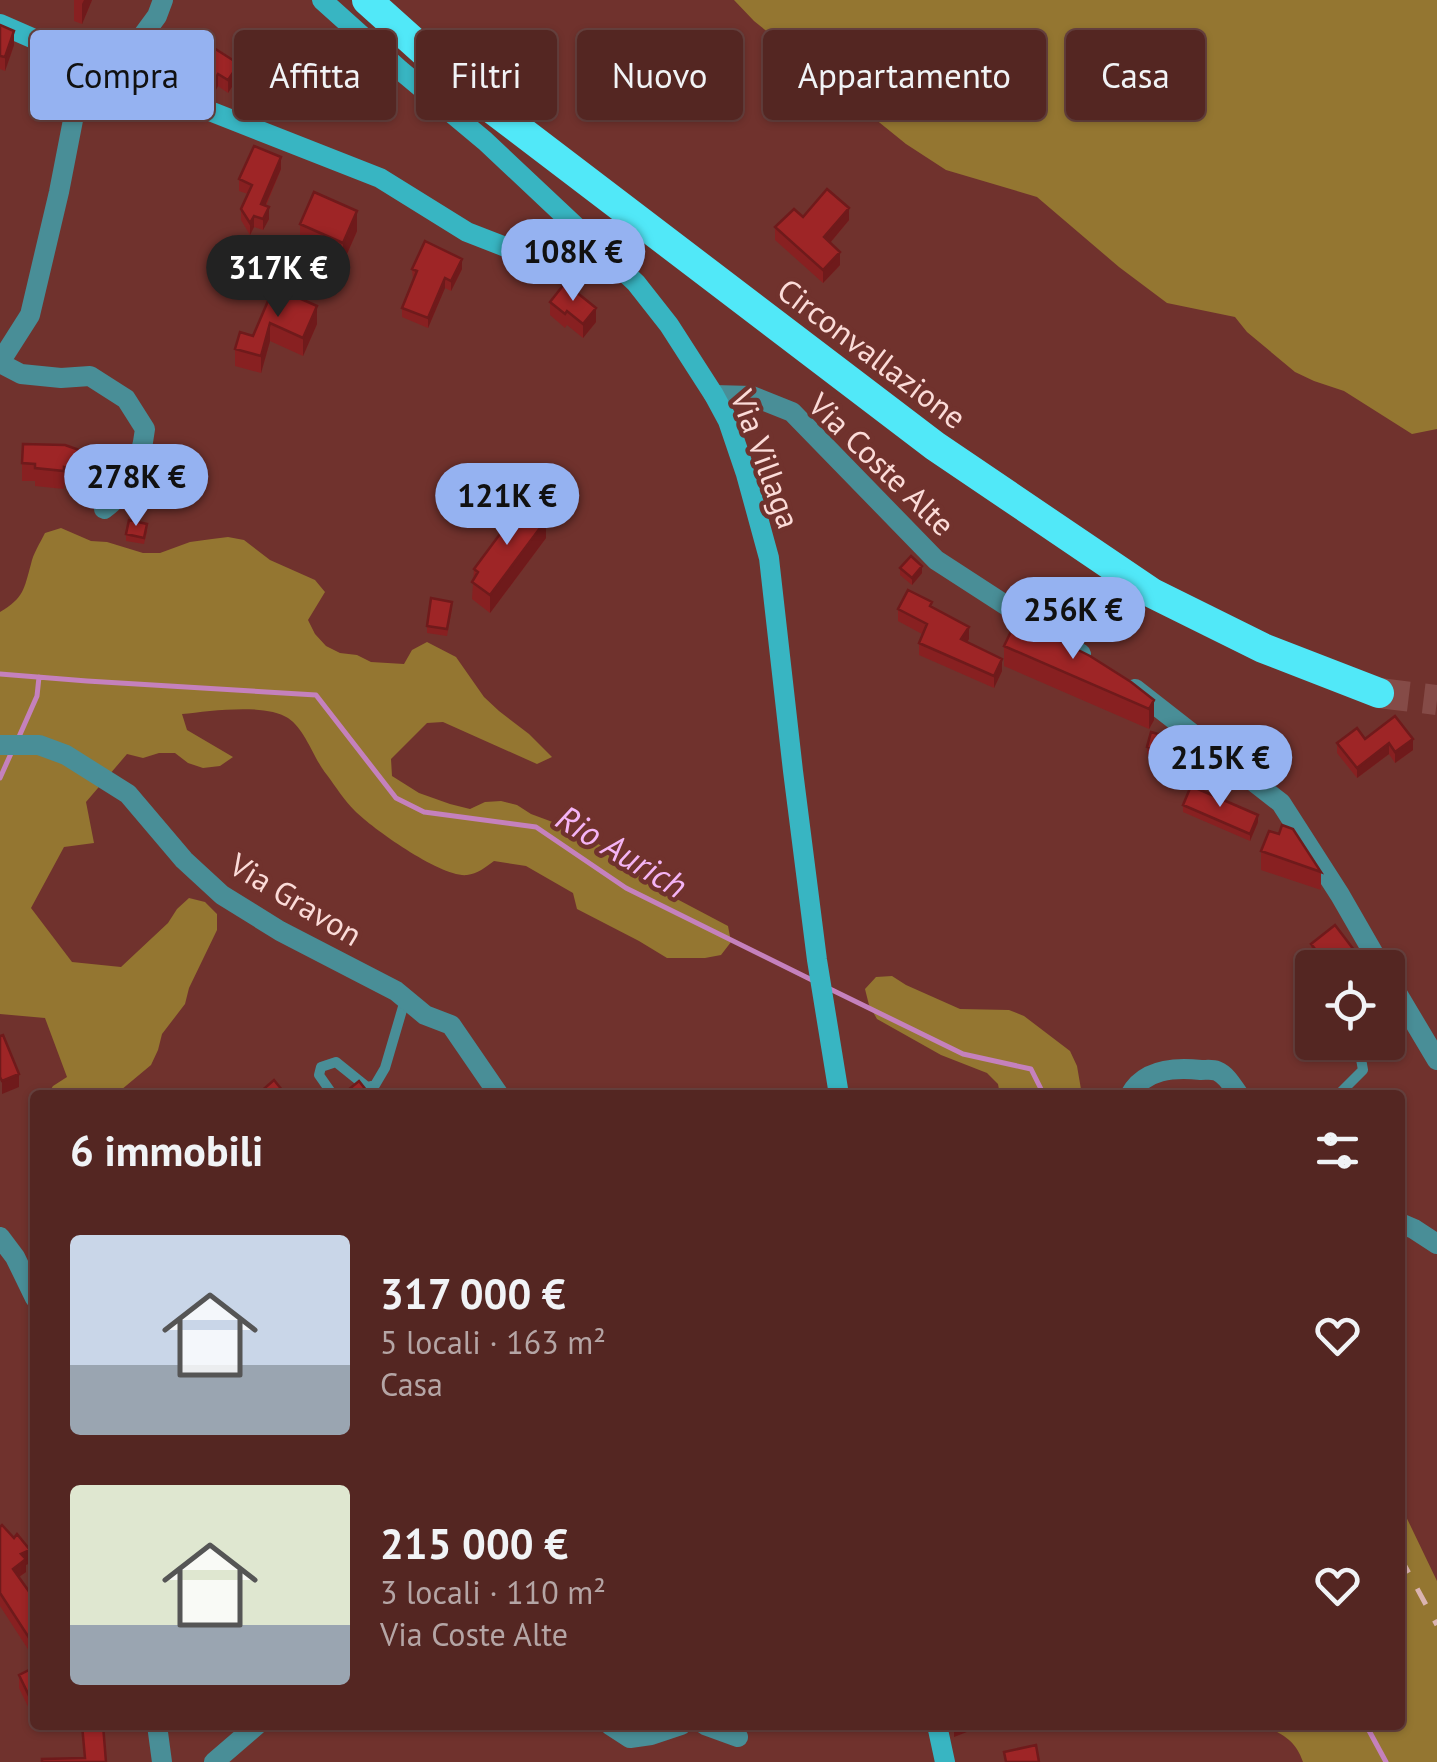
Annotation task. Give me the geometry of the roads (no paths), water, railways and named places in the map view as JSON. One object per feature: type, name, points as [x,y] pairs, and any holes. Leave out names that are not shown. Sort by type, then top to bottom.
[{"type":"highway","name":"Circonvallazione","points":[[367,0],[466,88],[935,446],[1152,593],[1263,648],[1379,693]]},
{"type":"street","points":[[147,30],[163,0]]},
{"type":"street","name":"Via Villaga","points":[[322,0],[485,141],[636,283],[669,325],[728,422],[769,558],[793,771],[837,1090]]},
{"type":"street","points":[[0,24],[30,37]]},
{"type":"street","points":[[214,113],[380,178],[468,232],[516,251],[530,249],[558,234],[570,222]]},
{"type":"street","points":[[72,120],[30,315],[0,362],[21,374],[90,376],[126,400],[145,429],[141,459],[120,498],[104,509]]},
{"type":"street","name":"Via Coste Alte","points":[[714,395],[752,396],[792,412],[936,560],[1092,661]]},
{"type":"street","points":[[1123,681],[1281,803],[1372,950]]},
{"type":"street","name":"Via Gravon","points":[[1,745],[40,745],[66,756],[128,794],[184,860],[222,895],[280,931],[396,992],[425,1015],[451,1025],[496,1090]]},
{"type":"street","points":[[1405,1006],[1437,1060]]},
{"type":"street","points":[[1133,1090],[1148,1075],[1188,1068],[1218,1071],[1235,1090]]},
{"type":"street","points":[[1405,1226],[1437,1244]]},
{"type":"street","points":[[0,1237],[30,1288]]},
{"type":"street","points":[[158,1730],[162,1762]]},
{"type":"street","points":[[214,1762],[251,1730]]},
{"type":"street","points":[[618,1730],[630,1738],[664,1730]]},
{"type":"street","points":[[720,1730],[738,1736]]},
{"type":"street","points":[[938,1730],[946,1762]]},
{"type":"lane","points":[[329,1090],[320,1075],[321,1067],[336,1062],[368,1087],[375,1085],[385,1068],[406,999]]},
{"type":"lane","points":[[1343,1090],[1363,1070],[1361,1060]]},
{"type":"waterway","name":"Rio Aurich","points":[[0,674],[316,695],[396,798],[424,812],[536,827],[626,888],[816,982]]},
{"type":"waterway","points":[[18,739],[37,696],[39,677]]},
{"type":"waterway","points":[[0,778],[13,749]]},
{"type":"waterway","name":"Rio Aurich","points":[[830,989],[963,1054],[1031,1069],[1042,1090]]},
{"type":"waterway","name":"Rio Aurich","points":[[1369,1730],[1386,1762]]},
{"type":"tunnel","points":[[1379,693],[1437,700]]},
{"type":"railway","points":[[1405,1566],[1437,1625]]}]
